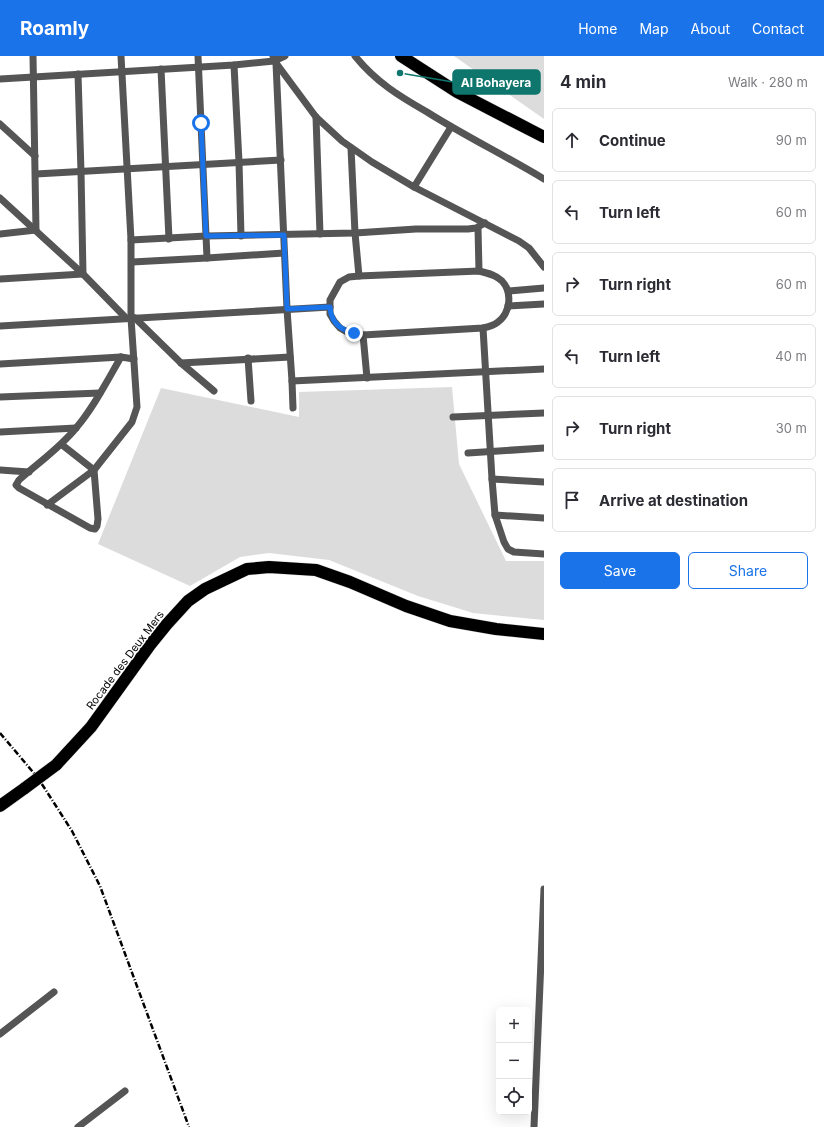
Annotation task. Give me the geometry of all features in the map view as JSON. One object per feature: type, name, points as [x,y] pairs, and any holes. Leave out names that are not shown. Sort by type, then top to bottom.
[{"type":"highway","points":[[401,56],[457,92],[544,137]]},
{"type":"highway","name":"Rocade des Deux Mers","points":[[0,806],[56,765],[91,727],[150,645],[188,601],[205,589],[247,570],[269,567],[316,570],[350,582],[406,606],[450,620],[496,629],[544,634]]},
{"type":"street","points":[[33,56],[36,230]]},
{"type":"street","points":[[47,505],[94,470],[132,422],[137,407],[131,318],[132,262],[121,56]]},
{"type":"street","points":[[198,56],[207,258]]},
{"type":"street","points":[[0,79],[122,71],[199,68],[274,60],[285,56]]},
{"type":"street","points":[[355,56],[391,91],[451,127],[544,179]]},
{"type":"street","points":[[274,60],[316,116],[352,148],[377,166],[414,187],[485,223],[529,248],[544,267]]},
{"type":"street","points":[[274,60],[281,160],[284,253],[293,408]]},
{"type":"street","points":[[234,65],[241,236]]},
{"type":"street","points":[[161,69],[169,239]]},
{"type":"street","points":[[78,74],[82,172],[83,274]]},
{"type":"street","points":[[316,116],[320,234]]},
{"type":"street","points":[[0,124],[35,156]]},
{"type":"street","points":[[414,187],[451,127]]},
{"type":"street","points":[[352,148],[355,233],[359,276]]},
{"type":"street","points":[[36,174],[281,160]]},
{"type":"street","points":[[0,198],[131,318],[214,391]]},
{"type":"street","points":[[131,240],[206,236],[355,233],[416,229],[468,230],[478,228],[485,223]]},
{"type":"street","points":[[478,228],[479,271]]},
{"type":"street","points":[[0,234],[36,230]]},
{"type":"street","points":[[132,262],[284,253]]},
{"type":"street","points":[[479,271],[502,280],[508,290],[508,306],[505,315],[492,326],[483,328],[363,335],[347,332],[340,328],[330,314],[330,300],[340,282],[349,277],[479,271]]},
{"type":"street","points":[[0,279],[83,274]]},
{"type":"street","points":[[508,290],[544,288]]},
{"type":"street","points":[[508,306],[544,304]]},
{"type":"street","points":[[0,326],[330,307]]},
{"type":"street","points":[[483,328],[495,514],[504,542],[508,549],[514,552],[544,554]]},
{"type":"street","points":[[363,335],[367,378]]},
{"type":"street","points":[[181,363],[248,358],[290,357]]},
{"type":"street","points":[[0,364],[121,358],[134,359]]},
{"type":"street","points":[[61,444],[94,470],[98,520],[96,528],[90,528],[47,505],[16,486],[16,483],[61,444],[76,428],[100,393],[121,358]]},
{"type":"street","points":[[248,358],[251,401]]},
{"type":"street","points":[[292,381],[544,369]]},
{"type":"street","points":[[0,397],[100,393]]},
{"type":"street","points":[[453,418],[544,413]]},
{"type":"street","points":[[0,432],[76,428]]},
{"type":"street","points":[[468,453],[544,448]]},
{"type":"street","points":[[0,470],[29,472]]},
{"type":"street","points":[[492,479],[544,482]]},
{"type":"street","points":[[495,514],[544,518]]},
{"type":"street","points":[[534,1127],[544,888]]},
{"type":"street","points":[[0,1034],[54,992]]},
{"type":"street","points":[[78,1127],[126,1091]]},
{"type":"shaded area","points":[[454,56],[544,56],[544,119]]},
{"type":"shaded area","points":[[452,387],[459,464],[506,561],[544,561],[544,620],[473,613],[418,596],[329,560],[269,553],[240,557],[190,586],[98,544],[161,388],[299,417],[299,392]]},
{"type":"railway","points":[[0,733],[38,778],[72,831],[100,886],[189,1127]]},
{"type":"place","name":"Al Bohayera","points":[[400,73]]},
{"type":"route","points":[[201,123],[206,236],[284,235],[287,309],[330,307],[330,314],[338,326],[342,330],[354,333]]}]
